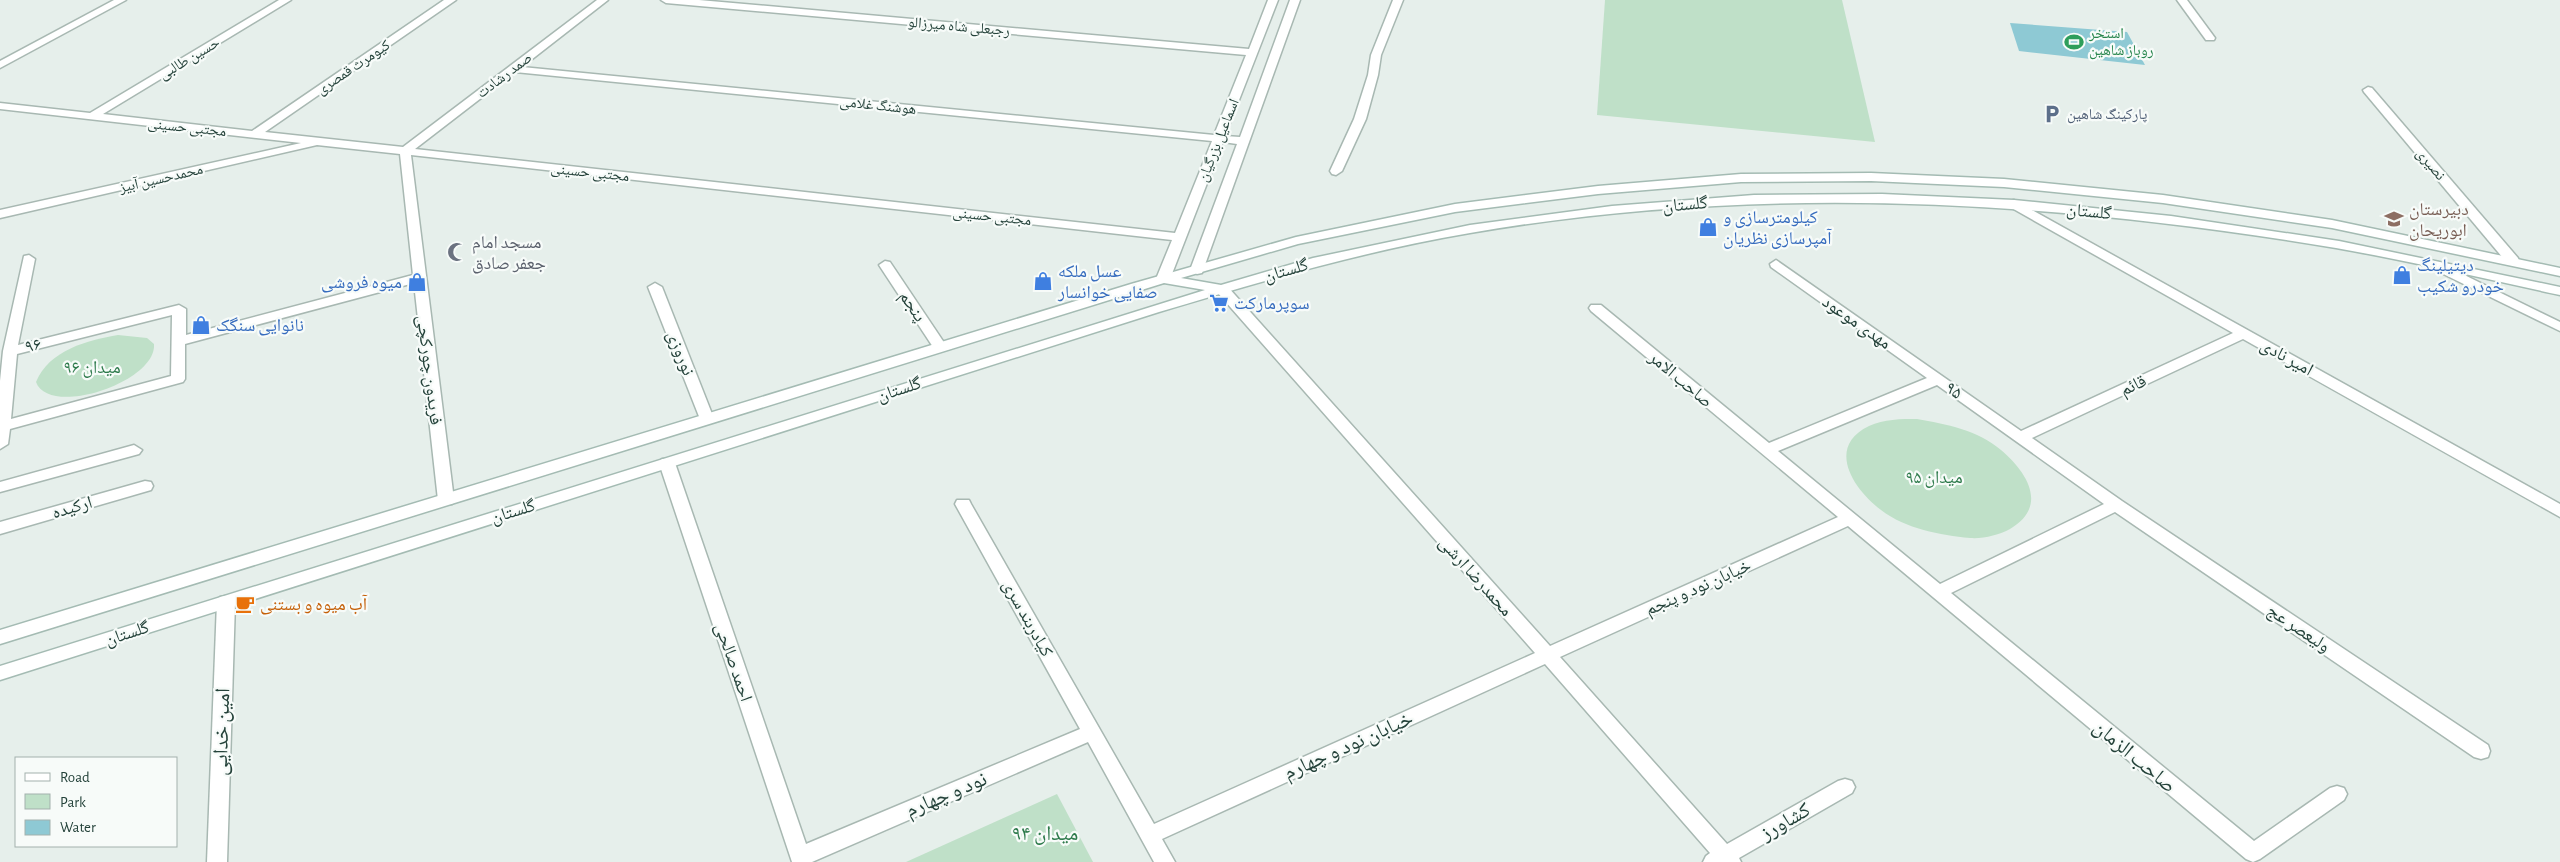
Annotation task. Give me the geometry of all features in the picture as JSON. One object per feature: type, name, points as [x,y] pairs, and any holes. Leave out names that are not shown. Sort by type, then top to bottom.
[{"type":"street","points":[[0,65],[121,0]]},
{"type":"street","name":"حسین طالبی","points":[[92,116],[286,0]]},
{"type":"street","name":"کیومرث قمصری","points":[[254,134],[451,0]]},
{"type":"street","name":"صمد رشادت","points":[[405,151],[603,0]]},
{"type":"street","name":"رجبعلی شاه میرزالو","points":[[666,0],[1253,52]]},
{"type":"street","name":"اسماعیل بزرگیان","points":[[1163,279],[1273,0]]},
{"type":"street","name":"اسماعیل بزرگیان","points":[[1197,270],[1295,0]]},
{"type":"street","points":[[1336,172],[1360,119],[1373,75],[1376,55],[1398,0]]},
{"type":"street","points":[[2182,0],[2210,38]]},
{"type":"street","name":"هوشنگ غلامی","points":[[512,69],[1244,141]]},
{"type":"street","name":"نصیری","points":[[2368,90],[2513,261]]},
{"type":"street","name":"مجتبی حسینی","points":[[0,106],[1180,237]]},
{"type":"street","name":"محمدحسین آبیز","points":[[0,214],[323,142]]},
{"type":"street","name":"فریدون چورکچی","points":[[405,151],[418,278],[446,500]]},
{"type":"street","name":"گلستان","points":[[0,637],[1163,279],[1296,241],[1455,208],[1598,190],[1741,178],[1850,178],[2004,184],[2163,199],[2332,224],[2560,272]]},
{"type":"street","name":"گلستان","points":[[0,673],[1222,289],[1313,262],[1470,229],[1612,210],[1754,198],[1882,198],[2014,204],[2181,221],[2339,245],[2560,292]]},
{"type":"street","name":"امیر نادی","points":[[2014,204],[2560,511]]},
{"type":"street","points":[[10,351],[29,259]]},
{"type":"street","name":"مهدی موعود","points":[[1776,264],[1938,379]]},
{"type":"street","name":"پنجم","points":[[885,265],[940,347]]},
{"type":"street","points":[[2438,266],[2560,327]]},
{"type":"street","name":"محمدرضا ارشی","points":[[1197,270],[1222,289],[1723,860]]},
{"type":"street","points":[[179,341],[418,278]]},
{"type":"street","points":[[1163,279],[1222,289]]},
{"type":"street","name":"نوروزی","points":[[655,287],[707,419]]},
{"type":"street","name":"صاحب الامر","points":[[1596,308],[1766,450]]},
{"type":"street","name":"۹۶","points":[[179,309],[179,341],[178,378],[3,426],[3,379],[10,351],[179,309]]},
{"type":"street","name":"قائم","points":[[2021,437],[2244,333]]},
{"type":"street","name":"۹۵","points":[[1766,450],[1938,379],[2116,505]]},
{"type":"street","points":[[0,444],[3,426]]},
{"type":"street","points":[[0,488],[134,450]]},
{"type":"street","points":[[1766,450],[1937,593],[2116,505]]},
{"type":"street","name":"احمد صالحی","points":[[667,463],[801,859]]},
{"type":"street","name":"ارکیده","points":[[0,528],[145,486]]},
{"type":"street","name":"کیادربند سری","points":[[963,504],[1165,862]]},
{"type":"street","name":"ولیعصر عج","points":[[2116,505],[2482,751]]},
{"type":"street","name":"خیابان نود و پنجم","points":[[1546,656],[1849,519]]},
{"type":"street","name":"صاحب الزمان","points":[[1937,593],[2253,853],[2337,794]]},
{"type":"street","name":"امین خدایی","points":[[217,862],[226,602]]},
{"type":"street","name":"خیابان نود و چهارم","points":[[1150,835],[1546,656]]},
{"type":"street","name":"نود و چهارم","points":[[801,859],[1092,732]]},
{"type":"street","name":"کشاورز","points":[[1723,860],[1844,787]]},
{"type":"green space","points":[[1605,0],[1842,0],[1875,142],[1597,115]]},
{"type":"green space","name":"میدان ۹۶","points":[[118,335],[147,338],[154,344],[150,358],[139,371],[121,382],[101,391],[80,396],[60,397],[45,392],[36,382],[42,371],[60,354],[94,340]]},
{"type":"green space","name":"میدان ۹۵","points":[[1917,419],[1972,433],[1982,437],[2001,450],[2019,468],[2030,489],[2031,500],[2029,510],[2022,520],[2010,529],[1996,535],[1975,538],[1959,537],[1935,533],[1901,522],[1871,502],[1854,480],[1848,468],[1846,457],[1849,445],[1856,435],[1869,426],[1893,420]]},
{"type":"green space","name":"میدان ۹۴","points":[[1057,794],[1093,862],[906,862]]},
{"type":"water","name":"استخر روباز شاهین","points":[[2010,23],[2127,32],[2145,65],[2019,51]]},
{"type":"place","name":"استخر روباز شاهین","points":[[2074,42]]},
{"type":"place","name":"پارکینگ شاهین","points":[[2052,114]]},
{"type":"place","name":"دبیرستان ابوریحان","points":[[2394,219]]},
{"type":"place","name":"کیلومترسازی و آمپرسازی نظریان","points":[[1708,227]]},
{"type":"place","name":"مسجد امام جعفر صادق","points":[[457,252]]},
{"type":"place","name":"دیتیلینگ خودرو شکیب","points":[[2402,275]]},
{"type":"place","name":"عسل ملکه صفایی خوانسار","points":[[1043,281]]},
{"type":"place","name":"میوه فروشی","points":[[417,282]]},
{"type":"place","name":"سوپرمارکت","points":[[1219,303]]},
{"type":"place","name":"نانوایی سنگک","points":[[201,325]]},
{"type":"place","name":"آب میوه و بستنی","points":[[245,604]]}]
